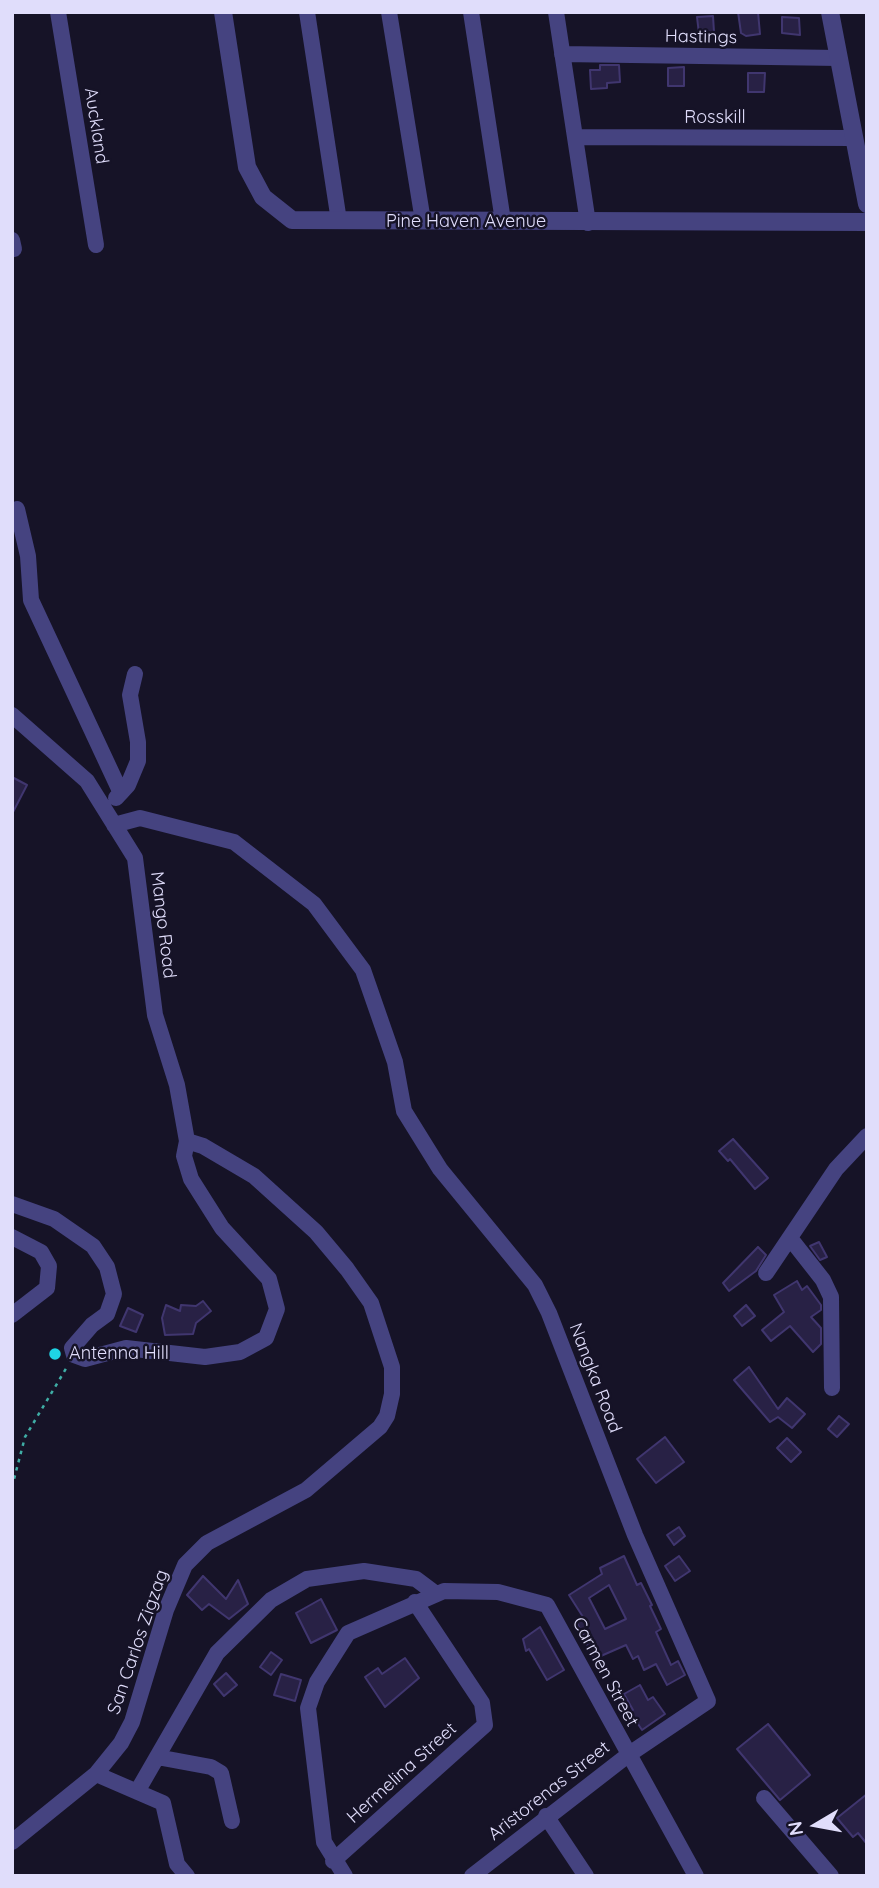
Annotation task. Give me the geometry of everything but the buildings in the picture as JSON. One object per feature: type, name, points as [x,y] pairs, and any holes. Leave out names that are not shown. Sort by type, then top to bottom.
[{"type":"street","name":"Auckland","points":[[58,12],[96,245]]},
{"type":"street","name":"Pine Haven Avenue","points":[[223,12],[247,167],[263,197],[292,220],[867,222]]},
{"type":"street","points":[[307,12],[339,222]]},
{"type":"street","points":[[389,12],[423,221]]},
{"type":"street","points":[[471,12],[503,221]]},
{"type":"street","points":[[556,12],[588,223]]},
{"type":"street","points":[[830,12],[867,204]]},
{"type":"street","name":"Hastings","points":[[562,54],[839,58]]},
{"type":"street","name":"Rosskill","points":[[576,137],[853,138]]},
{"type":"street","points":[[17,509],[28,556],[31,600],[121,793]]},
{"type":"street","points":[[104,810],[128,785],[138,761],[138,742],[130,695],[135,674]]},
{"type":"street","name":"Mango Road","points":[[12,715],[87,781],[135,858],[155,1015],[177,1085],[187,1141]]},
{"type":"street","name":"Nangka Road","points":[[114,825],[140,818],[234,842],[314,904],[363,970],[395,1062],[404,1111],[440,1169],[535,1285],[701,1688]]},
{"type":"street","points":[[766,1273],[836,1169],[867,1136]]},
{"type":"street","points":[[12,1204],[54,1219],[93,1246],[107,1267],[114,1294],[111,1304],[107,1314],[92,1325],[72,1348],[74,1355],[85,1359],[126,1348],[205,1357],[240,1352],[266,1338],[277,1309],[270,1279],[222,1228],[191,1179],[184,1156],[187,1141]]},
{"type":"street","name":"San Carlos Zigzag","points":[[12,1842],[96,1774],[121,1744],[132,1721],[166,1610],[185,1565],[207,1543],[306,1490],[380,1427],[387,1416],[392,1394],[392,1367],[371,1303],[347,1269],[316,1231],[254,1176],[203,1146],[187,1141]]},
{"type":"street","points":[[12,1237],[41,1252],[49,1266],[47,1288],[12,1315]]},
{"type":"street","points":[[790,1238],[822,1280],[831,1297],[832,1388]]},
{"type":"street","points":[[138,1790],[224,1643],[271,1600],[307,1579],[364,1571],[394,1573],[416,1579],[436,1594]]},
{"type":"street","name":"Carmen Street","points":[[345,1876],[333,1861],[324,1842],[318,1814],[307,1708],[317,1682],[348,1633],[444,1591],[498,1592],[547,1605],[696,1876]]},
{"type":"street","name":"Hermelina Street","points":[[333,1861],[485,1725],[482,1703],[415,1602]]},
{"type":"street","name":"Aristorenas Street","points":[[472,1876],[628,1755],[708,1701],[701,1688]]},
{"type":"street","points":[[157,1758],[211,1767],[221,1773],[232,1821]]},
{"type":"street","points":[[96,1774],[163,1802],[177,1864],[187,1876]]},
{"type":"street","points":[[764,1798],[831,1876]]},
{"type":"street","points":[[546,1816],[586,1876]]},
{"type":"street","points":[[12,1821],[27,1830]]},
{"type":"path","points":[[12,1488],[25,1437],[74,1355]]},
{"type":"place","name":"Antenna Hill","points":[[55,1354]]}]
